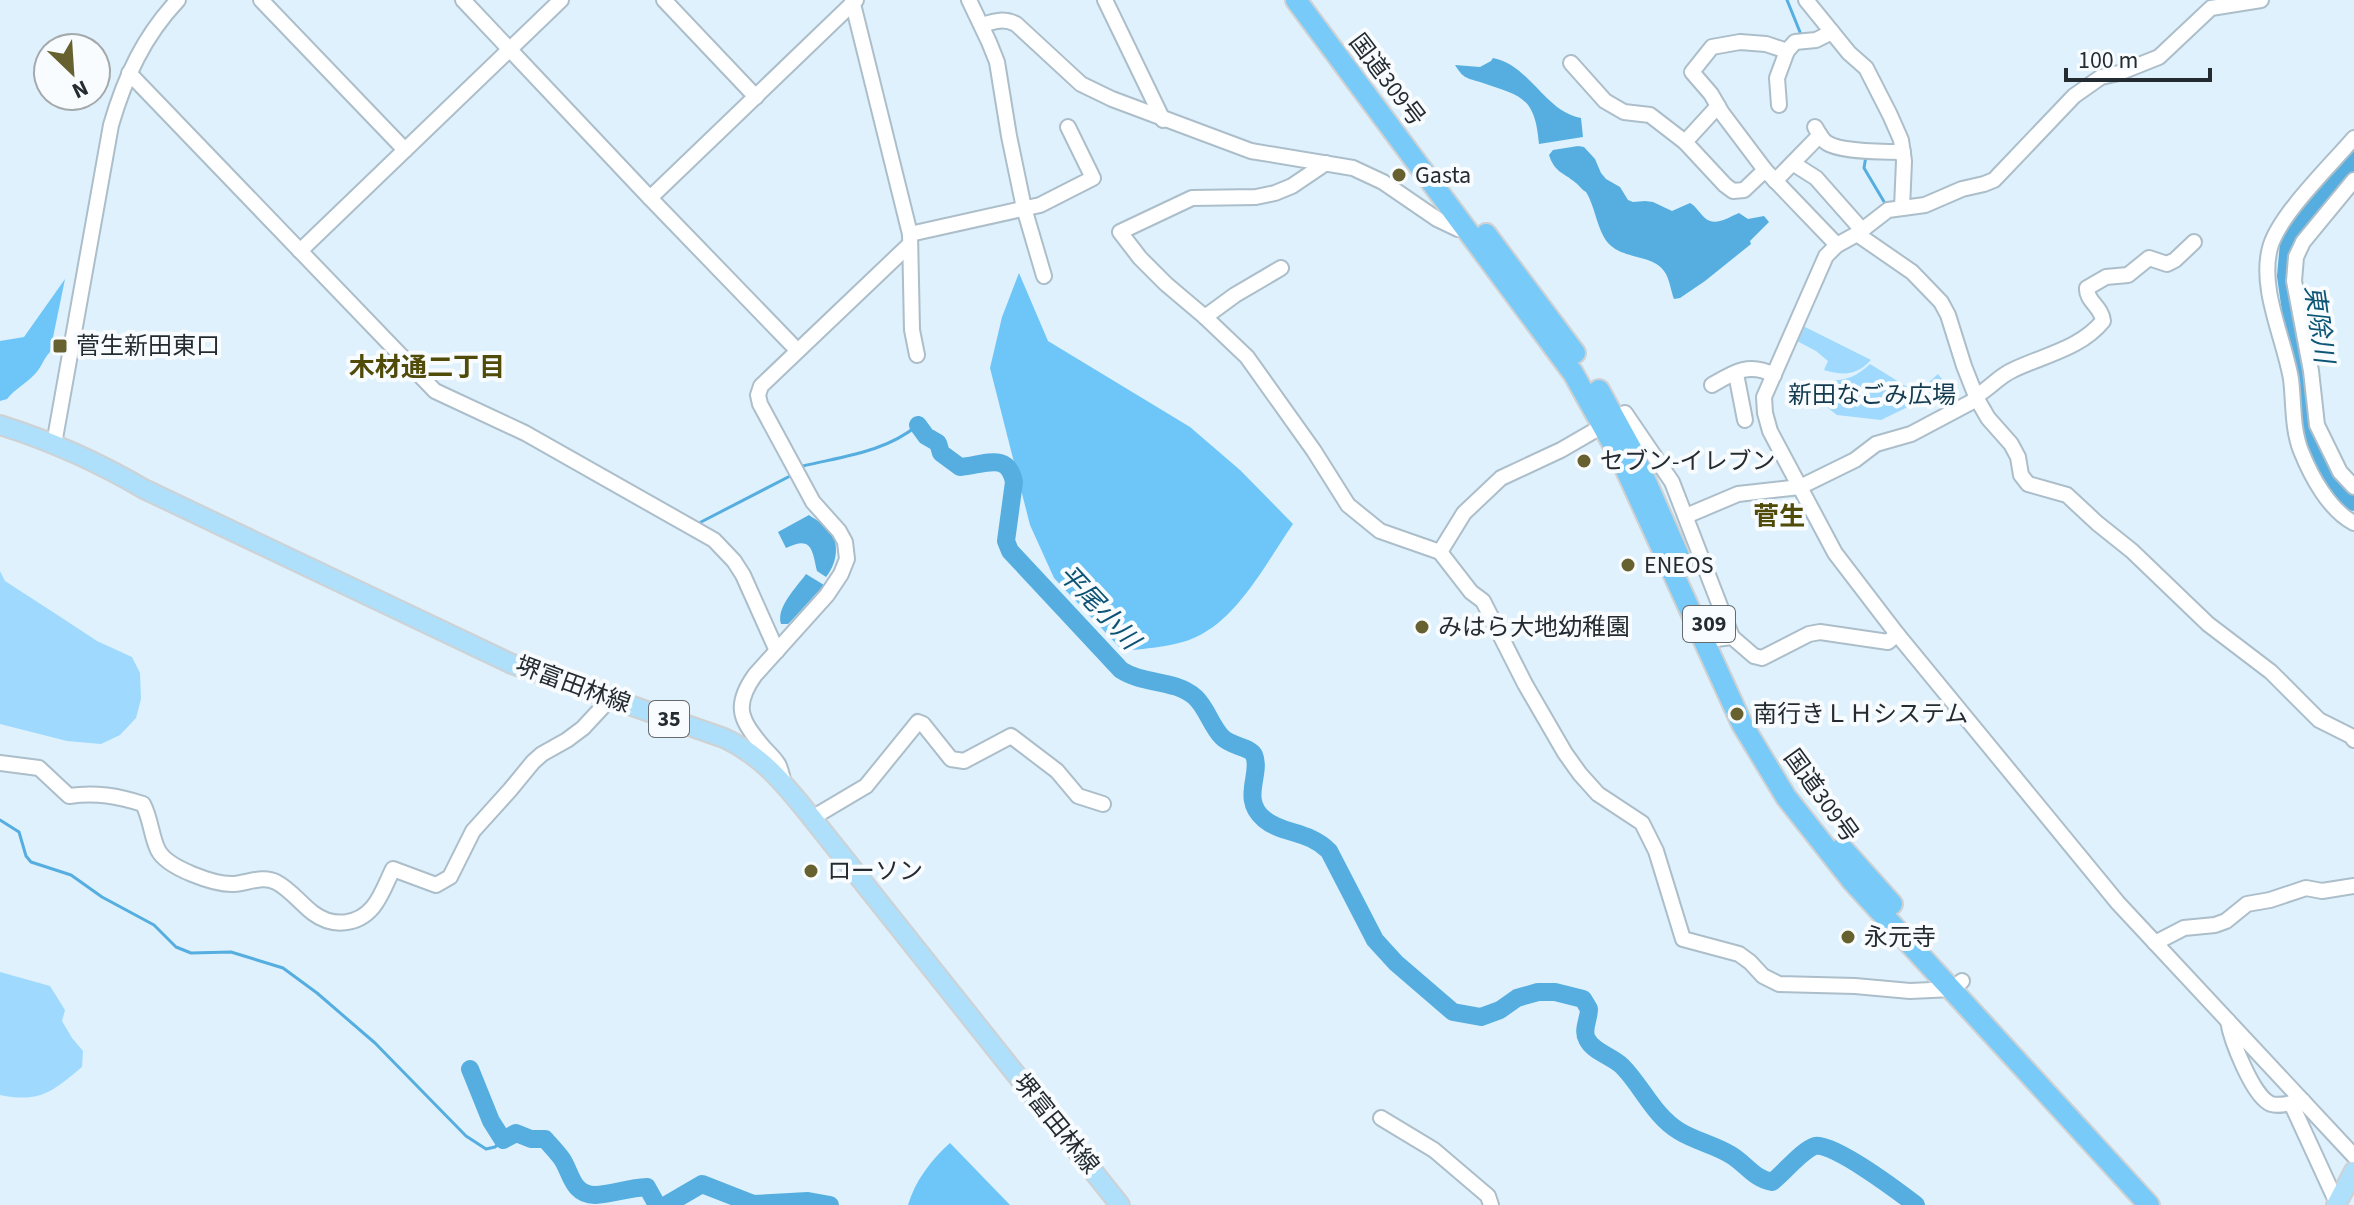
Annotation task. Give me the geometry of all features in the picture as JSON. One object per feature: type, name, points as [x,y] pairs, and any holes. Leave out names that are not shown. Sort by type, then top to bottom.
[{"type":"highway","name":"国道309号","points":[[1296,0],[1638,464],[1724,638],[1753,716],[1823,825],[1957,985],[2149,1205]]},
{"type":"highway","name":"国道309号","points":[[1312,0],[1598,388],[1621,459],[1722,684],[1786,797],[1831,855],[2165,1205]]},
{"type":"main road","name":"堺富田林線","points":[[0,425],[105,466],[144,489],[502,659],[732,741],[760,759],[784,783],[1120,1205]]},
{"type":"main road","points":[[2336,1204],[2354,1171]]},
{"type":"street","points":[[54,444],[105,153],[117,104],[129,73],[151,33],[178,0]]},
{"type":"street","points":[[261,0],[405,150]]},
{"type":"street","points":[[463,0],[797,350]]},
{"type":"street","points":[[300,251],[561,0]]},
{"type":"street","points":[[664,0],[756,97]]},
{"type":"street","points":[[969,0],[997,62],[1024,208],[1044,276]]},
{"type":"street","points":[[1105,0],[1163,120]]},
{"type":"street","points":[[1806,0],[1849,53],[1866,68],[1890,115],[1903,152],[1902,208]]},
{"type":"street","points":[[2261,0],[2206,4],[2159,57],[2101,77],[2074,96],[1994,180],[1962,189],[1925,205],[1888,210],[1837,245],[1826,256],[1764,403],[1770,431],[1835,553],[1897,634],[2118,903],[2228,1021],[2297,1102],[2354,1156]]},
{"type":"street","points":[[650,198],[854,1]]},
{"type":"street","points":[[854,1],[910,239],[912,330],[917,355]]},
{"type":"street","points":[[982,25],[1008,20],[1016,24],[1081,84],[1163,120],[1251,151],[1353,168],[1383,182],[1437,219],[1467,230]]},
{"type":"street","points":[[1779,105],[1777,78],[1787,51],[1795,42],[1816,40],[1832,32]]},
{"type":"street","points":[[1787,51],[1766,44],[1740,42],[1712,47],[1692,72],[1770,176],[1837,245]]},
{"type":"street","points":[[1571,63],[1605,101],[1624,112],[1650,115],[1685,142],[1733,191],[1744,190],[1794,164],[1818,131],[1830,145],[1837,147],[1866,152],[1903,152]]},
{"type":"street","points":[[129,73],[435,391],[525,433],[714,540],[743,575],[777,651]]},
{"type":"street","points":[[1685,142],[1718,106]]},
{"type":"street","points":[[784,783],[778,764],[746,724],[741,713],[741,700],[746,688],[827,595],[847,559],[845,542],[839,531],[813,502],[760,404],[758,395],[761,386],[910,239],[1040,205],[1093,178],[1068,127]]},
{"type":"street","points":[[2354,138],[2279,225],[2270,247],[2267,268],[2291,378],[2297,437],[2324,494],[2345,519],[2354,523]]},
{"type":"street","points":[[1326,163],[1292,186],[1275,193],[1256,197],[1192,198],[1120,232],[1166,284],[1247,357],[1348,505],[1380,531],[1440,552],[1471,592],[1483,601],[1525,684],[1580,774],[1598,794],[1642,823],[1656,851],[1683,939],[1739,954],[1763,976],[1779,984],[1910,991],[1957,985]]},
{"type":"street","points":[[1794,164],[1816,178],[1860,232],[1912,272],[1941,302],[1976,397],[1988,418],[2011,444],[2018,457],[2021,475],[2028,484],[2067,495],[2132,551],[2208,624],[2271,672],[2319,720],[2354,740]]},
{"type":"street","points":[[2354,180],[2303,242],[2296,257],[2294,281],[2311,371],[2317,425],[2340,472],[2354,487]]},
{"type":"street","points":[[1686,516],[1738,494],[1800,487],[1855,460],[1876,444],[1911,434],[1976,397],[2010,371],[2062,351],[2100,325],[2103,321],[2101,311],[2088,296],[2087,288],[2106,277],[2128,275],[2149,258],[2167,264],[2194,242]]},
{"type":"street","points":[[1205,317],[1281,268]]},
{"type":"street","points":[[1712,385],[1750,368],[1774,375]]},
{"type":"street","points":[[1737,379],[1744,414],[1764,403]]},
{"type":"street","points":[[1440,552],[1464,513],[1501,478],[1561,450],[1625,413],[1672,482],[1686,516],[1724,638],[1762,658],[1809,634],[1820,632],[1888,642],[1897,634]]},
{"type":"street","points":[[2308,463],[2329,453]]},
{"type":"street","points":[[0,763],[39,768],[69,796],[109,795],[143,804],[157,849],[164,859],[216,883],[229,885],[268,879],[278,883],[316,915],[329,922],[344,923],[364,916],[375,905],[393,869],[436,885],[450,877],[473,831],[533,762],[583,728],[610,699]]},
{"type":"street","points":[[812,818],[866,786],[918,722],[923,724],[951,759],[957,761],[964,761],[1011,736],[1057,771],[1078,796],[1103,804]]},
{"type":"street","points":[[2155,943],[2184,928],[2226,921],[2247,904],[2306,888],[2322,891],[2354,886]]},
{"type":"street","points":[[2228,1021],[2231,1038],[2258,1092],[2270,1103],[2297,1102]]},
{"type":"street","points":[[2297,1102],[2336,1204]]},
{"type":"street","points":[[1381,1118],[1434,1150],[1488,1196],[1491,1205]]},
{"type":"green space","points":[[1801,325],[1871,360],[1850,373],[1824,370],[1828,361],[1795,340]]},
{"type":"green space","name":"新田なごみ広場","points":[[1870,364],[1917,393],[1938,374],[1942,379],[1920,401],[1881,420],[1837,415],[1828,408],[1820,380],[1847,378]]},
{"type":"green space","points":[[0,571],[5,581],[97,641],[132,657],[140,673],[141,699],[136,718],[120,735],[101,744],[67,741],[0,724]]},
{"type":"green space","points":[[0,972],[50,986],[65,1010],[62,1021],[83,1051],[82,1067],[53,1089],[36,1096],[0,1095]]},
{"type":"shaded area","points":[[1493,58],[1517,69],[1557,107],[1581,118],[1583,137],[1539,144],[1534,116],[1523,100],[1465,77],[1455,65],[1480,67]]},
{"type":"shaded area","points":[[1584,147],[1606,179],[1620,187],[1628,200],[1633,202],[1653,202],[1672,211],[1690,203],[1713,222],[1739,213],[1748,219],[1764,216],[1769,222],[1750,241],[1751,244],[1705,281],[1674,299],[1661,268],[1610,245],[1586,192],[1554,165],[1549,155],[1553,150]]},
{"type":"shaded area","points":[[1019,273],[1048,341],[1190,427],[1240,470],[1293,524],[1241,599],[1216,625],[1202,634],[1174,644],[1123,651],[1054,578],[1030,525],[990,368],[1002,317]]},
{"type":"shaded area","points":[[65,279],[50,352],[34,375],[7,399],[0,401],[0,341],[24,337]]},
{"type":"shaded area","points":[[809,515],[829,529],[834,537],[834,561],[826,577],[817,571],[809,546],[801,543],[786,548],[778,532]]},
{"type":"shaded area","points":[[806,574],[824,585],[788,624],[781,624],[784,604]]},
{"type":"shaded area","points":[[950,1143],[1010,1205],[908,1205],[924,1171]]},
{"type":"waterway","points":[[1787,0],[1802,37]]},
{"type":"waterway","points":[[1866,156],[1864,168],[1886,205]]},
{"type":"waterway","name":"東除川","points":[[2354,160],[2289,243],[2286,276],[2308,430],[2326,469],[2354,502]]},
{"type":"waterway","points":[[799,469],[878,447],[918,425]]},
{"type":"waterway","name":"平尾小川","points":[[918,425],[926,436],[938,443],[941,453],[960,467],[994,462],[1006,466],[1014,482],[1006,541],[1010,551],[1121,670],[1187,691],[1199,701],[1222,737],[1252,752],[1256,762],[1252,795],[1257,811],[1271,824],[1313,839],[1329,851],[1375,940],[1396,963],[1453,1012],[1481,1017],[1500,1010],[1517,998],[1538,992],[1555,992],[1583,999],[1589,1009],[1585,1032],[1587,1039],[1598,1051],[1622,1066],[1662,1117],[1679,1131],[1725,1152],[1772,1182],[1810,1148],[1824,1147],[1866,1169],[1916,1205]]},
{"type":"waterway","points":[[701,522],[794,474]]},
{"type":"waterway","points":[[0,820],[19,832],[26,856],[31,862],[71,875],[102,897],[154,925],[176,947],[191,953],[231,952],[283,968],[375,1043],[466,1136],[486,1149],[495,1147],[503,1140]]},
{"type":"waterway","points":[[470,1069],[491,1121],[503,1140],[516,1133],[531,1139],[545,1139],[562,1159],[581,1191],[595,1195],[647,1187],[657,1205]]},
{"type":"waterway","points":[[666,1205],[702,1184],[753,1204],[808,1201],[830,1205]]},
{"type":"place","name":"Gasta","points":[[1399,175]]},
{"type":"place","name":"菅生新田東口","points":[[60,346]]},
{"type":"place","name":"セブン-イレブン","points":[[1584,461]]},
{"type":"place","name":"ENEOS","points":[[1628,565]]},
{"type":"place","name":"みはら大地幼稚園","points":[[1422,627]]},
{"type":"place","name":"南行きＬＨシステム","points":[[1737,714]]},
{"type":"place","name":"ローソン","points":[[811,871]]},
{"type":"place","name":"永元寺","points":[[1848,937]]},
{"type":"district","name":"木材通二丁目","points":[[427,367]]},
{"type":"district","name":"菅生","points":[[1779,516]]}]
